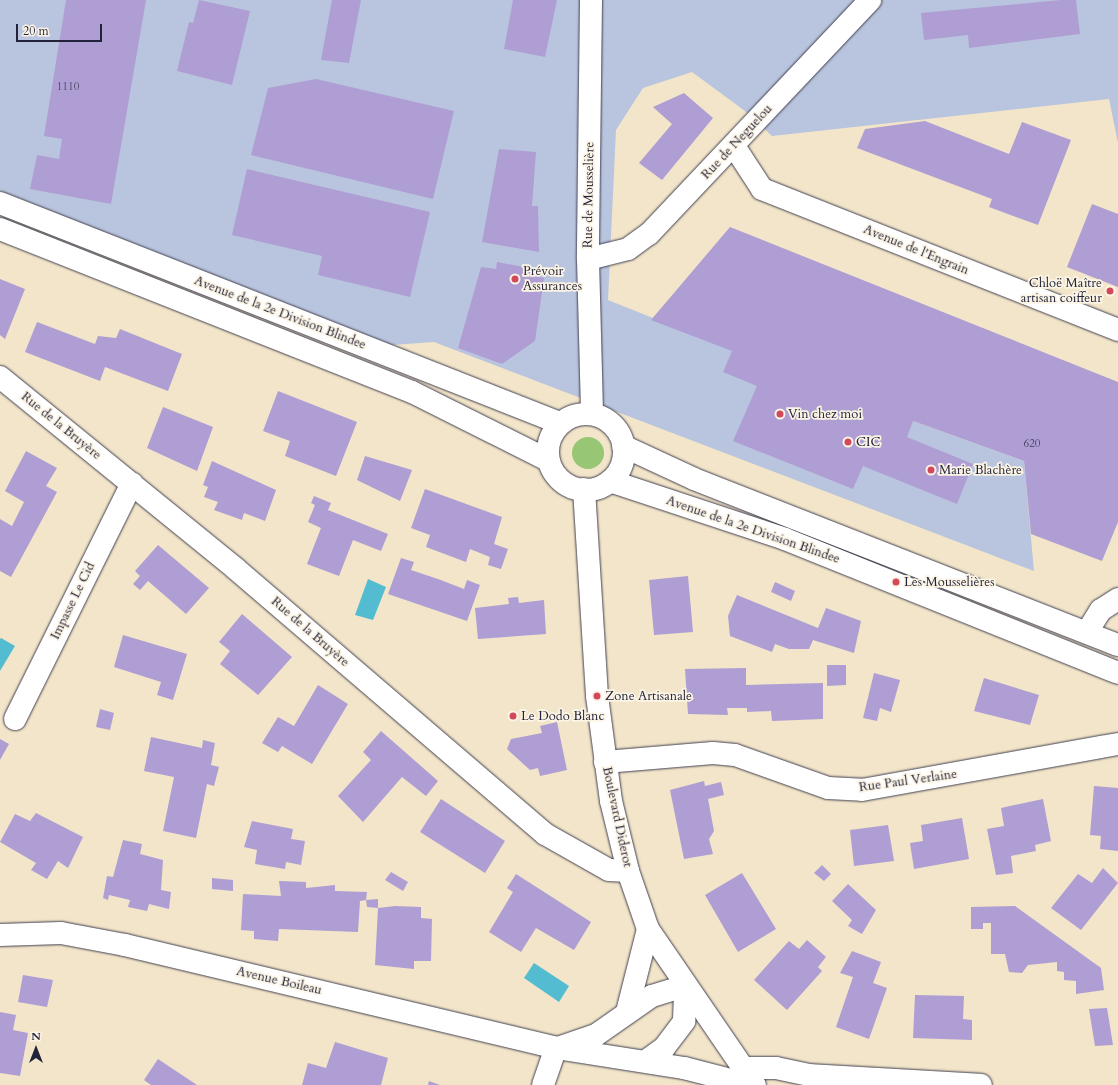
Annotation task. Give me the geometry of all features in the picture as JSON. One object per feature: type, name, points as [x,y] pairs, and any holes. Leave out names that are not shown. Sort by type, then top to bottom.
[{"type":"street","name":"Rue de Mousselière","points":[[591,0],[588,260],[592,414]]},
{"type":"street","name":"Rue de Neguelou","points":[[588,260],[628,248],[649,234],[734,146],[870,0]]},
{"type":"street","name":"Avenue de l'Engrain","points":[[734,146],[762,190],[1118,330]]},
{"type":"street","name":"Avenue de la 2e Division Blindee","points":[[0,202],[560,423]]},
{"type":"street","name":"Avenue de la 2e Division Blindee","points":[[0,229],[412,392],[548,460]]},
{"type":"street","name":"Rue de la Bruyère","points":[[0,377],[132,483],[545,834],[609,870],[628,871]]},
{"type":"street","points":[[592,414],[608,420],[619,433],[623,446],[623,461],[610,481],[584,490],[561,481],[548,460],[550,440],[560,423],[575,415],[592,414]]},
{"type":"street","name":"Avenue de la 2e Division Blindee","points":[[623,446],[694,478],[1118,645]]},
{"type":"street","name":"Avenue de la 2e Division Blindee","points":[[610,481],[785,538],[1118,673]]},
{"type":"street","name":"Impasse Le Cid","points":[[15,719],[132,483]]},
{"type":"street","name":"Boulevard Diderot","points":[[584,490],[590,627],[605,762],[628,871],[648,929],[749,1080]]},
{"type":"street","points":[[1087,632],[1100,610],[1118,599]]},
{"type":"street","name":"Rue Paul Verlaine","points":[[605,762],[713,753],[735,755],[828,788],[862,790],[1118,744]]},
{"type":"street","points":[[626,1012],[648,929]]},
{"type":"street","name":"Avenue Boileau","points":[[0,935],[61,933],[125,945],[556,1048],[646,1061],[749,1080],[776,1068],[804,1080],[981,1085]]},
{"type":"street","points":[[543,1085],[556,1048],[596,1035],[626,1012],[652,996],[685,986],[684,1021],[664,1048],[646,1061]]},
{"type":"shaded area","points":[[0,0],[1118,0],[1118,143],[1109,99],[772,136],[745,111],[692,72],[643,88],[616,130],[608,300],[888,412],[1024,461],[1034,571],[434,342],[392,345],[0,191]]},
{"type":"green space","points":[[591,437],[597,439],[602,444],[604,453],[602,462],[597,467],[585,469],[579,467],[574,462],[572,450],[574,444],[579,439]]},
{"type":"water","points":[[368,579],[386,587],[373,620],[355,615]]},
{"type":"water","points":[[1,638],[15,646],[0,671],[0,639]]},
{"type":"water","points":[[534,963],[569,986],[559,1002],[524,978]]},
{"type":"building","points":[[66,0],[146,0],[111,204],[30,189],[37,155],[59,159],[62,139],[44,136]]},
{"type":"building","points":[[199,0],[250,11],[232,85],[177,71],[189,22],[193,23]]},
{"type":"building","points":[[332,0],[361,0],[349,63],[321,60]]},
{"type":"building","points":[[513,0],[557,0],[545,57],[504,49]]},
{"type":"building","points":[[1061,0],[1076,0],[1080,34],[969,48],[968,35],[924,40],[921,13]]},
{"type":"building","points":[[316,79],[454,111],[433,199],[251,155],[268,88]]},
{"type":"building","points":[[684,93],[713,118],[662,180],[639,163],[672,124],[653,107]]},
{"type":"building","points":[[925,121],[1009,154],[1022,122],[1071,140],[1038,225],[989,207],[992,199],[857,148],[865,129]]},
{"type":"building","points":[[499,149],[536,152],[532,206],[538,206],[539,252],[482,242]]},
{"type":"building","points":[[247,169],[430,212],[410,297],[318,275],[322,256],[232,235]]},
{"type":"building","points":[[1092,204],[1118,214],[1118,287],[1067,267]]},
{"type":"building","points":[[730,227],[1118,382],[1118,522],[1102,561],[1031,534],[1024,461],[913,421],[907,437],[973,464],[957,504],[863,466],[853,489],[733,441],[757,386],[723,372],[732,351],[651,320]]},
{"type":"building","points":[[497,262],[535,269],[534,276],[544,278],[535,341],[502,364],[458,348],[481,267],[496,269]]},
{"type":"building","points":[[0,279],[25,289],[5,339],[0,335]]},
{"type":"building","points":[[37,322],[95,344],[98,336],[116,338],[120,329],[182,354],[168,391],[105,367],[100,381],[25,352]]},
{"type":"building","points":[[278,391],[357,422],[336,476],[285,456],[290,441],[263,431]]},
{"type":"building","points":[[163,407],[213,427],[197,471],[147,448]]},
{"type":"building","points":[[26,451],[57,468],[46,486],[57,492],[11,577],[0,571],[0,519],[12,526],[24,502],[5,491]]},
{"type":"building","points":[[365,456],[412,470],[400,501],[357,480]]},
{"type":"building","points":[[212,461],[276,490],[265,521],[244,513],[242,520],[214,510],[218,502],[204,497],[208,487],[203,485]]},
{"type":"building","points":[[425,489],[502,517],[494,544],[508,549],[501,569],[488,565],[490,557],[470,549],[466,562],[426,547],[430,535],[411,528]]},
{"type":"building","points":[[314,496],[331,503],[328,510],[388,534],[381,551],[353,540],[339,576],[307,564],[321,528],[308,522],[315,505],[311,503]]},
{"type":"building","points":[[158,545],[209,588],[186,614],[148,581],[140,590],[133,584],[140,576],[135,571]]},
{"type":"building","points":[[401,558],[414,562],[411,570],[464,589],[467,580],[480,585],[467,621],[388,594]]},
{"type":"building","points":[[688,576],[693,632],[654,635],[649,580]]},
{"type":"building","points":[[775,582],[795,591],[791,601],[771,592]]},
{"type":"building","points":[[737,595],[818,628],[826,608],[861,621],[854,653],[813,640],[809,649],[789,649],[775,644],[772,652],[730,636],[728,616]]},
{"type":"building","points":[[518,597],[519,603],[544,600],[546,634],[478,639],[475,608],[509,604],[508,598]]},
{"type":"building","points":[[242,614],[292,657],[258,695],[220,664],[230,651],[219,642]]},
{"type":"building","points":[[123,635],[187,654],[173,700],[157,695],[161,682],[114,667]]},
{"type":"building","points":[[827,665],[846,665],[846,685],[827,686]]},
{"type":"building","points":[[746,668],[746,685],[823,683],[823,719],[772,721],[771,711],[747,712],[747,708],[727,708],[728,715],[688,714],[685,669]]},
{"type":"building","points":[[874,673],[900,680],[891,712],[880,708],[877,721],[863,718]]},
{"type":"building","points":[[984,678],[1039,695],[1030,725],[974,711]]},
{"type":"building","points":[[318,685],[348,704],[312,764],[282,746],[278,752],[262,743],[278,717],[294,726]]},
{"type":"building","points":[[100,709],[114,713],[110,730],[96,727]]},
{"type":"building","points":[[557,722],[567,770],[540,776],[538,768],[530,770],[507,749],[511,739],[542,733],[540,726]]},
{"type":"building","points":[[381,731],[438,781],[426,796],[402,777],[363,822],[338,796],[371,760],[363,752]]},
{"type":"building","points":[[151,737],[202,748],[203,740],[215,743],[211,765],[219,767],[214,786],[207,784],[196,838],[163,831],[174,777],[144,771]]},
{"type":"building","points":[[0,739],[9,744],[0,760]]},
{"type":"building","points":[[704,781],[705,786],[721,782],[724,795],[708,799],[714,831],[709,839],[713,854],[684,859],[670,790]]},
{"type":"building","points":[[1094,786],[1118,788],[1118,851],[1100,849],[1101,836],[1090,835]]},
{"type":"building","points":[[441,799],[505,841],[485,873],[420,832]]},
{"type":"building","points":[[1043,799],[1051,841],[1035,845],[1036,851],[1011,856],[1013,873],[996,875],[987,829],[1004,826],[1001,808]]},
{"type":"building","points":[[36,813],[83,837],[68,868],[58,861],[47,879],[31,870],[36,863],[0,842],[15,814],[30,821]]},
{"type":"building","points":[[962,818],[969,859],[914,869],[910,843],[923,841],[921,825]]},
{"type":"building","points":[[252,821],[293,829],[291,839],[305,841],[301,865],[286,862],[285,869],[255,864],[257,850],[244,847]]},
{"type":"building","points":[[888,825],[894,861],[854,866],[850,830]]},
{"type":"building","points":[[123,840],[142,844],[140,854],[163,860],[161,890],[171,892],[169,909],[149,904],[147,911],[128,907],[130,900],[109,895],[108,900],[103,898],[107,876],[113,877]]},
{"type":"building","points":[[822,865],[831,874],[824,881],[814,873]]},
{"type":"building","points":[[1103,868],[1118,883],[1081,930],[1051,908],[1078,874],[1092,883]]},
{"type":"building","points":[[391,872],[408,882],[403,891],[385,880]]},
{"type":"building","points":[[742,873],[776,929],[738,952],[705,895]]},
{"type":"building","points":[[516,874],[591,922],[574,950],[536,928],[521,952],[489,932],[513,892],[507,888]]},
{"type":"building","points":[[212,878],[233,880],[233,891],[212,889]]},
{"type":"building","points":[[279,881],[306,882],[306,888],[335,885],[335,891],[367,892],[366,900],[360,901],[358,932],[279,929],[278,941],[254,939],[254,931],[241,930],[243,894],[281,896]]},
{"type":"building","points":[[848,884],[876,910],[862,934],[848,926],[852,920],[832,901]]},
{"type":"building","points":[[378,899],[378,908],[367,907],[366,900]]},
{"type":"building","points":[[395,906],[421,907],[421,918],[432,919],[431,961],[414,961],[414,969],[375,965],[378,908]]},
{"type":"building","points":[[1015,906],[1101,968],[1104,990],[1076,994],[1076,981],[1064,980],[1064,972],[1057,971],[1057,962],[1028,965],[1022,973],[1009,972],[1005,954],[991,954],[991,923],[983,923],[983,929],[971,929],[971,907]]},
{"type":"building","points":[[807,940],[826,957],[818,967],[822,971],[787,1010],[754,980],[789,941],[799,949]]},
{"type":"building","points":[[852,951],[881,962],[873,983],[887,988],[869,1039],[836,1027],[853,977],[840,973]]},
{"type":"building","points":[[23,975],[53,980],[47,1007],[18,1002]]},
{"type":"building","points":[[915,995],[964,996],[963,1019],[972,1020],[972,1040],[913,1038]]},
{"type":"building","points":[[1107,1008],[1113,1045],[1095,1046],[1089,1009]]},
{"type":"building","points":[[0,1012],[16,1015],[13,1030],[28,1033],[20,1076],[0,1073]]},
{"type":"building","points":[[335,1042],[388,1058],[381,1085],[302,1085],[308,1063],[326,1068]]},
{"type":"building","points":[[158,1059],[197,1085],[151,1085],[144,1080]]},
{"type":"building","points":[[429,1081],[440,1085],[428,1085]]},
{"type":"place","name":"Prévoir Assurances","points":[[515,279]]},
{"type":"place","name":"Chloë Maître artisan coiffeur","points":[[1110,291]]},
{"type":"place","name":"Vin chez moi","points":[[780,414]]},
{"type":"place","name":"CIC","points":[[848,442]]},
{"type":"place","name":"Marie Blachère","points":[[931,470]]},
{"type":"place","name":"Les Mousselières","points":[[896,582]]},
{"type":"place","name":"Zone Artisanale","points":[[597,696]]},
{"type":"place","name":"Le Dodo Blanc","points":[[513,716]]}]
